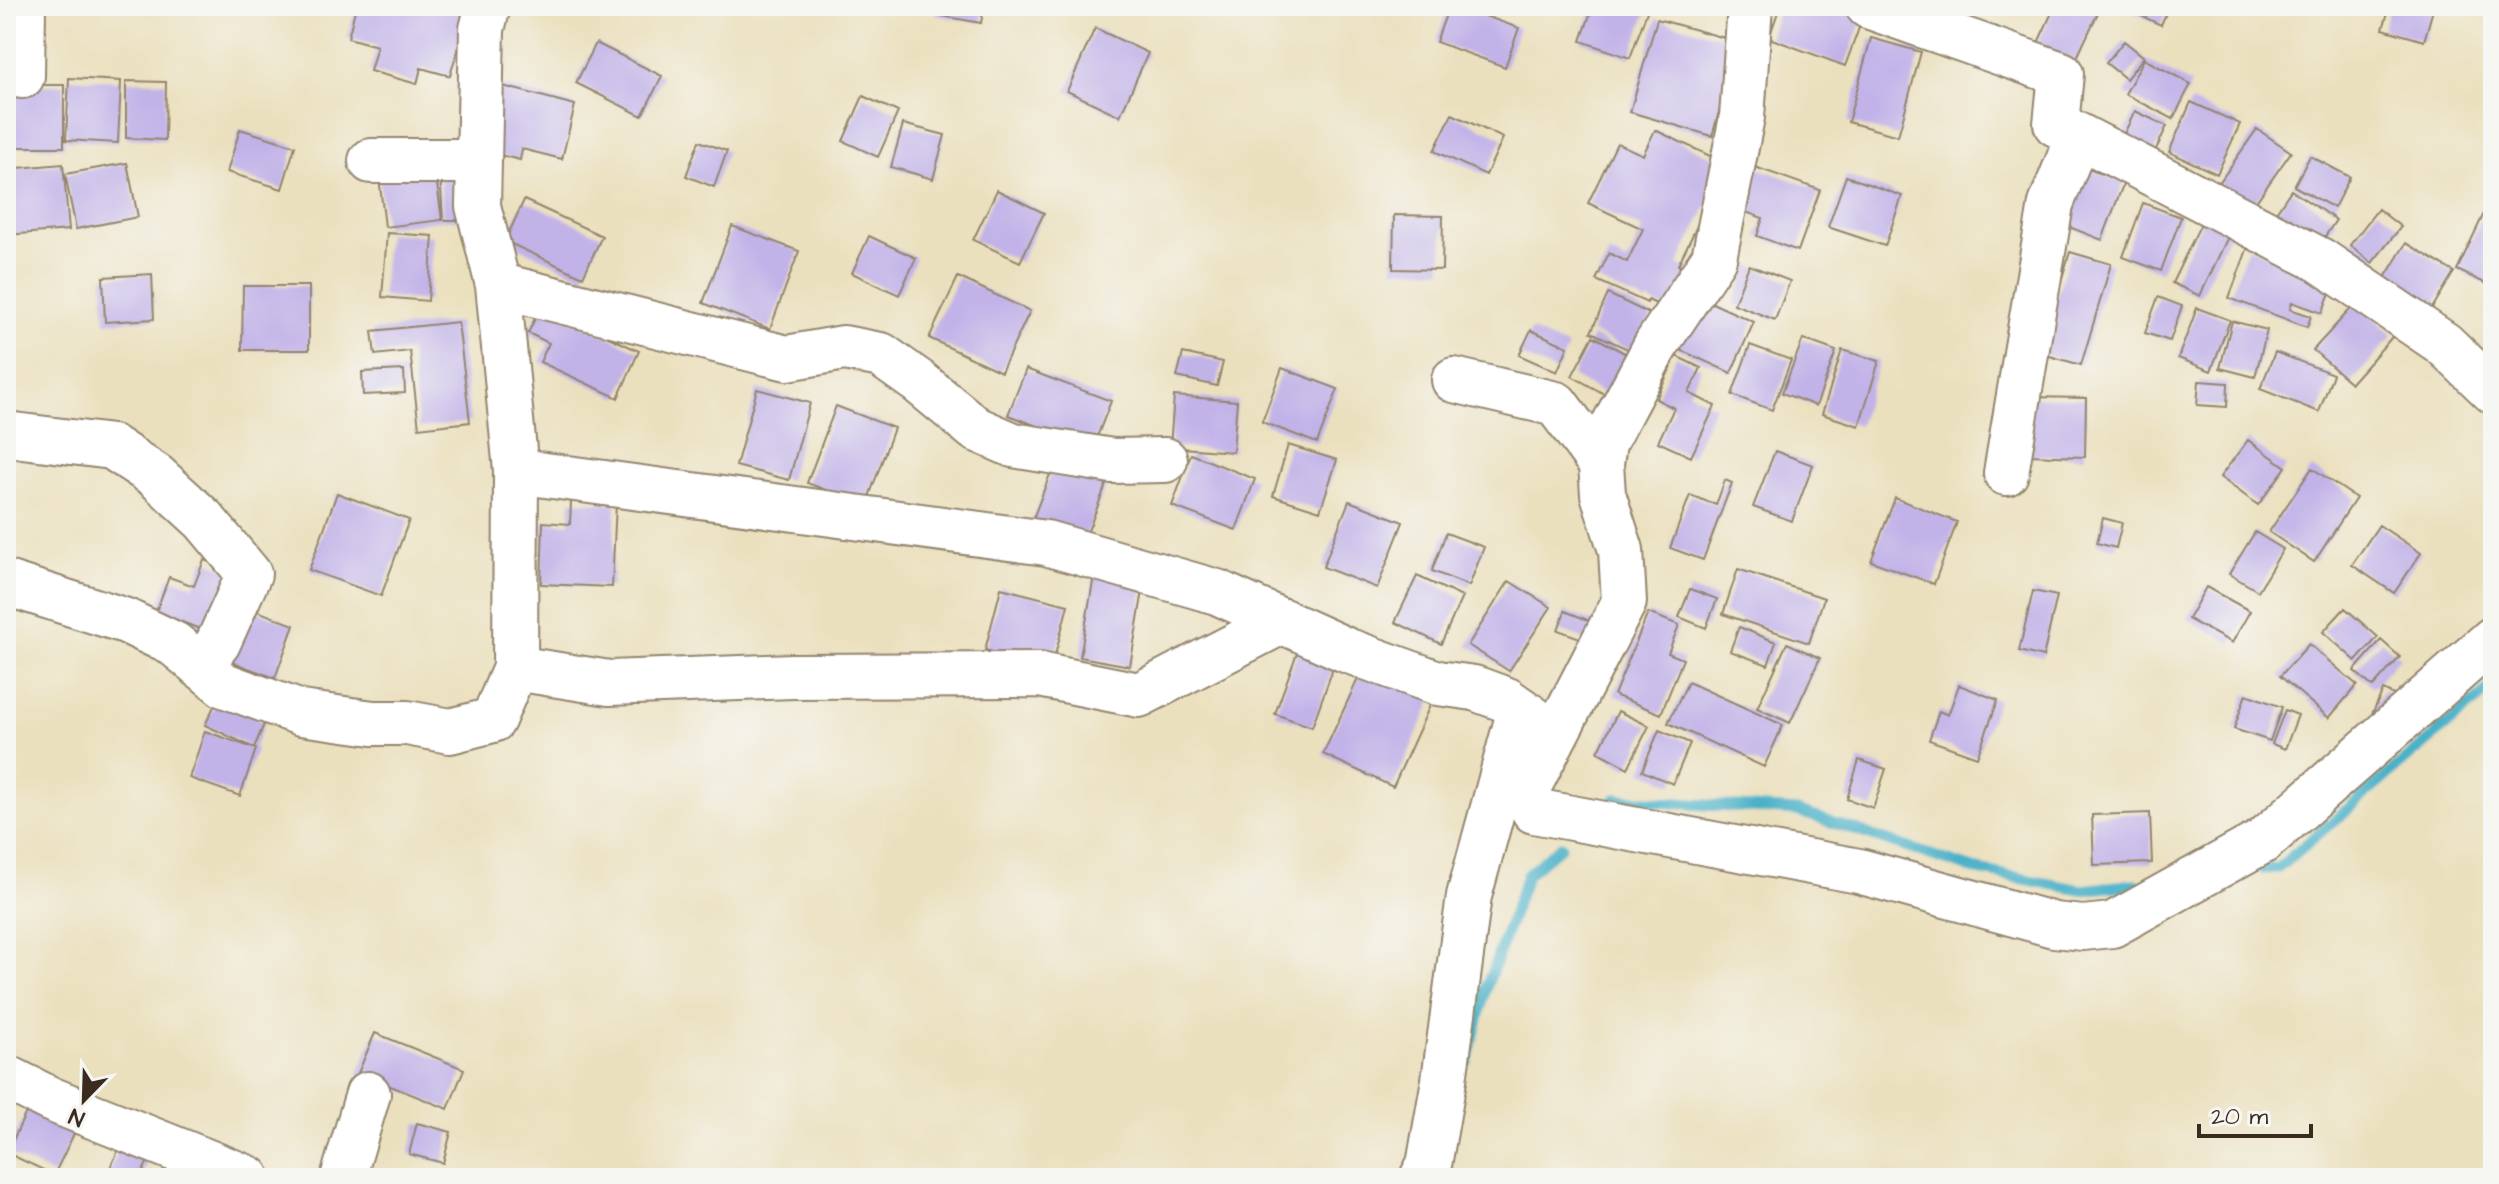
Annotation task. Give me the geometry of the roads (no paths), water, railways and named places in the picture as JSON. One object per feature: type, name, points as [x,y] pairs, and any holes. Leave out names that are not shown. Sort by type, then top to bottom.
[{"type":"street","points":[[22,76],[23,6]]},
{"type":"street","points":[[6,583],[126,621],[174,644],[224,685],[301,713],[373,723],[407,723],[450,731],[493,720],[515,668],[516,471],[498,285],[478,206],[482,29],[488,6]]},
{"type":"street","points":[[1750,6],[1742,117],[1714,258],[1656,345],[1604,443],[1601,464],[1603,494],[1621,550],[1624,602],[1525,794],[1534,811],[1859,871],[2054,925],[2083,928],[2112,925],[2263,841],[2493,639]]},
{"type":"street","points":[[1868,6],[1954,20],[2061,74],[2056,124],[2320,260],[2444,344],[2493,391]]},
{"type":"street","points":[[2006,473],[2051,204],[2078,136]]},
{"type":"street","points":[[371,161],[479,161]]},
{"type":"street","points":[[498,285],[787,358],[844,348],[881,355],[976,429],[1013,445],[1112,461],[1165,460]]},
{"type":"street","points":[[1454,380],[1556,404],[1601,464]]},
{"type":"street","points":[[6,434],[112,447],[156,476],[204,520],[249,574],[218,643],[200,666]]},
{"type":"street","points":[[516,471],[1046,543],[1217,592],[1346,650],[1438,683],[1474,688],[1507,700],[1555,734]]},
{"type":"street","points":[[515,668],[609,683],[793,676],[1039,675],[1139,695],[1283,621]]},
{"type":"street","points":[[1422,1178],[1429,1165],[1444,1080],[1469,896],[1520,709]]},
{"type":"street","points":[[6,1077],[50,1099],[248,1178]]},
{"type":"street","points":[[343,1178],[368,1094]]},
{"type":"waterway","points":[[2262,869],[2278,868],[2493,686]]},
{"type":"waterway","points":[[1615,799],[1797,811],[1973,869],[2081,890],[2136,884]]},
{"type":"waterway","points":[[1467,1061],[1485,991],[1527,875],[1561,846]]}]
